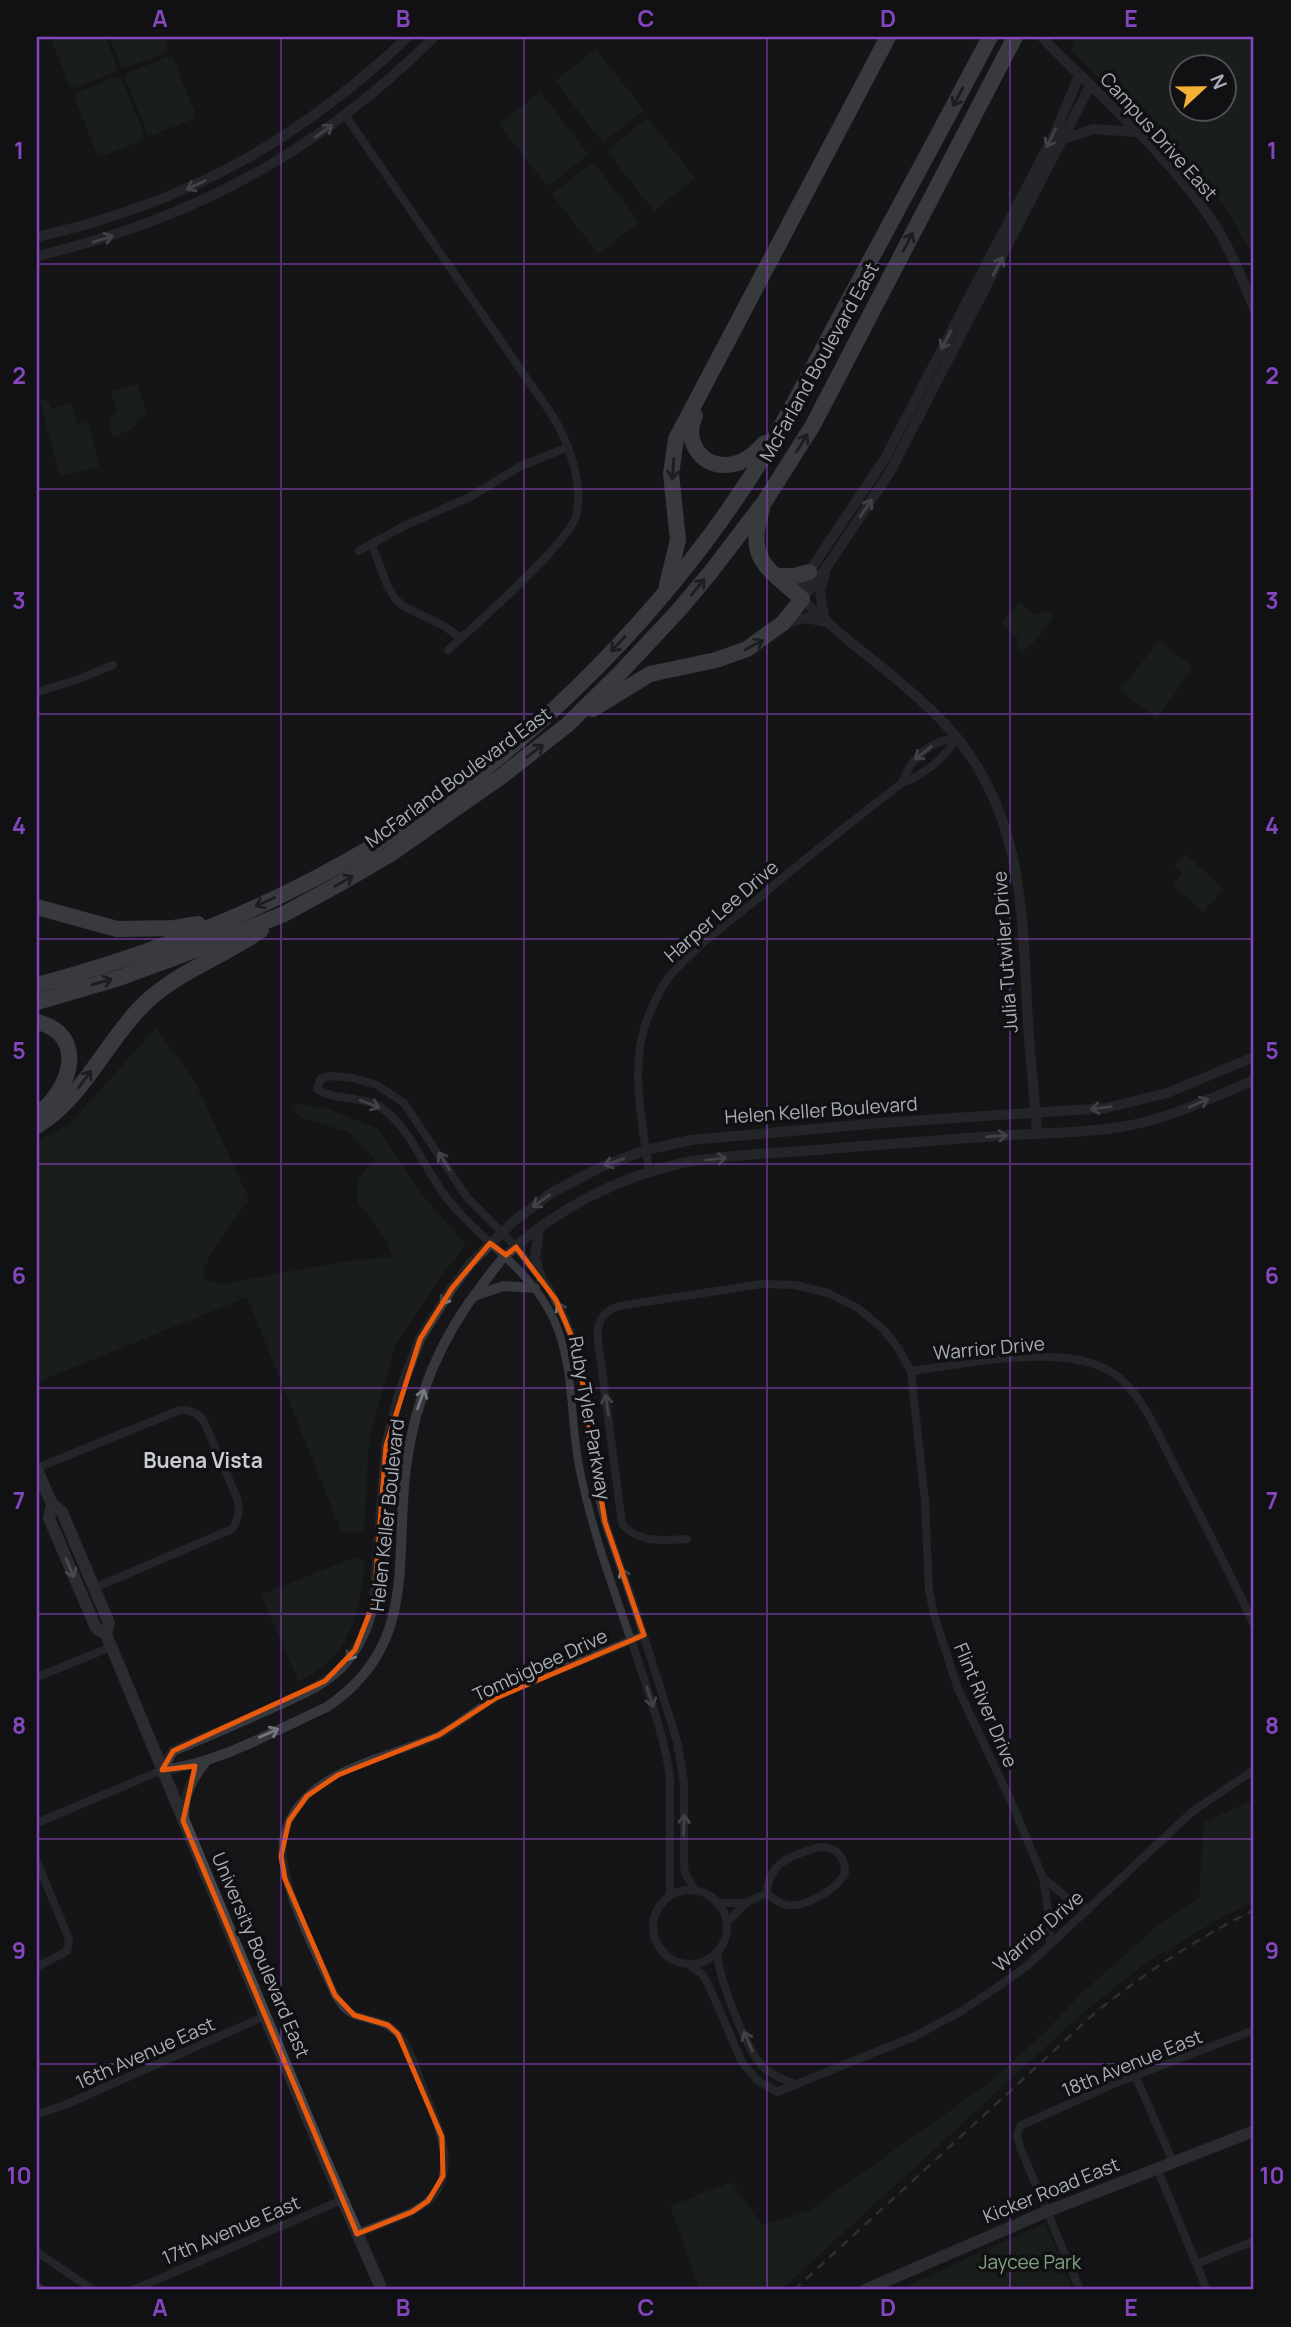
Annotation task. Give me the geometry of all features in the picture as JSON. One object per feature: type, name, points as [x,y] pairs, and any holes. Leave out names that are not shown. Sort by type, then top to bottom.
[{"type":"highway","points":[[664,594],[678,540],[671,474],[676,439],[888,37]]},
{"type":"highway","points":[[777,432],[743,461],[721,466],[701,457],[693,446],[690,434],[692,421],[897,37]]},
{"type":"highway","name":"McFarland Boulevard East","points":[[37,985],[124,960],[228,919],[302,885],[375,845],[485,768],[583,681],[664,594],[745,486],[777,432],[990,37]]},
{"type":"highway","name":"McFarland Boulevard East","points":[[37,1002],[119,978],[284,914],[392,853],[502,776],[567,725],[620,673],[678,611],[765,501],[813,425],[1013,41]]},
{"type":"highway","points":[[567,725],[650,674],[716,660],[747,649],[783,623],[802,599],[765,565],[758,555],[755,543],[765,501]]},
{"type":"highway","points":[[777,576],[795,576],[809,572]]},
{"type":"highway","points":[[37,908],[117,929],[174,928],[228,919]]},
{"type":"highway","points":[[37,1126],[50,1118],[73,1095],[123,1027],[162,988],[247,940],[284,914]]},
{"type":"highway","points":[[37,1022],[49,1026],[60,1035],[67,1048],[69,1060],[69,1072],[62,1087],[37,1115]]},
{"type":"main road","name":"University Boulevard East","points":[[37,1469],[52,1504],[62,1512],[109,1623],[109,1641],[382,2290]]},
{"type":"main road","name":"University Boulevard East","points":[[52,1504],[49,1518],[59,1543],[96,1628],[109,1641]]},
{"type":"main road","name":"Kicker Road East","points":[[865,2290],[1048,2211],[1254,2131]]},
{"type":"street","points":[[37,237],[141,208],[173,196],[240,163],[326,108],[408,37]]},
{"type":"street","points":[[37,256],[91,243],[184,210],[254,176],[345,115],[434,37]]},
{"type":"street","name":"Campus Drive East","points":[[1042,37],[1137,133],[1203,208],[1235,261],[1254,307]]},
{"type":"street","points":[[802,599],[800,590],[809,572],[884,460],[1055,132],[1079,76]]},
{"type":"street","points":[[802,599],[890,472],[1090,86]]},
{"type":"street","points":[[345,115],[552,415],[573,461],[578,514],[574,523],[516,587],[448,650]]},
{"type":"street","points":[[1064,139],[1093,129],[1137,133]]},
{"type":"street","points":[[359,551],[404,526],[470,497],[519,467],[568,447]]},
{"type":"street","points":[[372,545],[388,587],[396,600],[444,625],[461,638]]},
{"type":"street","points":[[783,623],[806,618],[825,622],[820,591],[828,565]]},
{"type":"street","name":"Julia Tutwiler Drive","points":[[802,599],[825,622],[920,700],[957,737],[992,792],[1005,824],[1020,893],[1037,1134]]},
{"type":"street","points":[[37,692],[113,665]]},
{"type":"street","name":"Harper Lee Drive","points":[[902,783],[909,764],[942,739],[957,737]]},
{"type":"street","name":"Harper Lee Drive","points":[[649,1173],[639,1085],[639,1053],[645,1026],[657,995],[668,978],[708,938],[902,783],[913,779],[948,753],[957,737]]},
{"type":"street","name":"Helen Keller Boulevard","points":[[162,1770],[173,1751],[302,1694],[325,1681],[341,1668],[359,1644],[374,1602],[386,1446],[400,1391],[420,1339],[452,1288],[490,1243],[553,1192],[603,1166],[646,1150],[713,1136],[1106,1108],[1167,1093],[1254,1057]]},
{"type":"street","name":"Ruby Tyler Parkway","points":[[670,1895],[670,1776],[661,1733],[596,1534],[581,1477],[567,1359],[554,1321],[535,1288],[506,1255],[476,1231],[448,1199],[404,1130],[382,1108],[352,1097],[327,1096],[317,1088],[321,1078],[343,1076],[377,1085],[404,1103],[461,1188],[482,1213],[503,1231],[556,1300],[577,1349],[584,1376],[598,1493],[605,1522],[677,1741],[684,1783],[684,1866],[685,1873],[696,1891]]},
{"type":"street","name":"Helen Keller Boulevard","points":[[162,1770],[181,1768],[207,1760],[327,1707],[356,1684],[382,1649],[397,1604],[406,1468],[415,1414],[434,1361],[472,1297],[506,1255],[539,1228],[590,1197],[681,1163],[712,1158],[1121,1127],[1175,1113],[1254,1080]]},
{"type":"street","points":[[404,1130],[417,1121]]},
{"type":"street","points":[[448,1199],[461,1188]]},
{"type":"street","points":[[539,1228],[535,1258],[541,1278]]},
{"type":"street","name":"Warrior Drive","points":[[687,1539],[642,1538],[630,1533],[622,1524],[598,1340],[600,1318],[608,1310],[661,1299],[762,1284],[796,1285],[818,1290],[858,1308],[876,1322],[898,1348],[911,1371],[969,1362],[1060,1359],[1091,1363],[1120,1378],[1151,1422],[1216,1544],[1254,1625]]},
{"type":"street","points":[[472,1297],[503,1286],[535,1288]]},
{"type":"street","name":"Flint River Drive","points":[[911,1371],[925,1501],[929,1591],[934,1615],[958,1689],[1043,1878],[1050,1923],[1050,1943]]},
{"type":"street","points":[[37,1469],[180,1410],[201,1416],[237,1498],[239,1509],[232,1530],[94,1588]]},
{"type":"street","name":"Tombigbee Drive","points":[[357,2234],[412,2212],[428,2201],[443,2176],[445,2148],[423,2089],[398,2034],[388,2025],[354,2015],[344,2008],[335,1995],[285,1880],[282,1856],[289,1822],[307,1796],[338,1775],[439,1735],[496,1698],[644,1635]]},
{"type":"street","points":[[37,1677],[109,1641]]},
{"type":"street","points":[[184,1821],[184,1804],[191,1780],[207,1760]]},
{"type":"street","points":[[37,1824],[162,1770]]},
{"type":"street","name":"Warrior Drive","points":[[688,1964],[702,1974],[708,1983],[742,2062],[749,2072],[778,2092],[913,2037],[960,2012],[1027,1966],[1193,1811],[1254,1770]]},
{"type":"street","points":[[820,1847],[828,1847],[843,1859],[845,1873],[842,1880],[829,1891],[793,1905],[775,1901],[767,1893],[767,1881],[772,1871],[784,1861],[820,1847]]},
{"type":"street","points":[[37,1862],[69,1939],[67,1951],[37,1967]]},
{"type":"street","name":"Flint River Drive","points":[[1043,1878],[1069,1899],[1089,1909]]},
{"type":"street","points":[[696,1891],[708,1895],[717,1903],[726,1923],[723,1943],[717,1952],[708,1959],[688,1964],[678,1962],[662,1952],[653,1931],[656,1911],[670,1895],[696,1891]]},
{"type":"street","points":[[726,1923],[746,1903],[767,1893]]},
{"type":"street","points":[[717,1903],[746,1903]]},
{"type":"street","points":[[717,1952],[723,1983],[753,2052],[768,2071],[796,2085]]},
{"type":"street","name":"16th Avenue East","points":[[37,2114],[65,2105],[265,2016]]},
{"type":"street","name":"18th Avenue East","points":[[1048,2211],[1016,2137],[1022,2124],[1135,2075],[1254,2030]]},
{"type":"street","points":[[1135,2075],[1173,2162]]},
{"type":"street","points":[[1157,2168],[1207,2290]]},
{"type":"street","name":"17th Avenue East","points":[[133,2290],[342,2200]]},
{"type":"street","points":[[1048,2211],[1080,2290]]},
{"type":"street","points":[[1196,2264],[1254,2241]]},
{"type":"street","points":[[37,2252],[93,2290]]},
{"type":"highlighted area","points":[[490,1243],[506,1255],[516,1247],[556,1300],[577,1349],[605,1522],[644,1635],[496,1698],[439,1735],[338,1775],[307,1796],[289,1821],[281,1856],[285,1879],[335,1995],[354,2015],[388,2025],[398,2034],[442,2137],[443,2176],[428,2201],[412,2212],[357,2234],[183,1821],[195,1766],[162,1770],[173,1751],[325,1681],[355,1650],[374,1602],[386,1446],[420,1339],[452,1288]]},
{"type":"green space","points":[[50,37],[105,37],[117,66],[115,72],[75,88],[70,87]]},
{"type":"green space","points":[[109,37],[164,37],[168,46],[166,52],[126,68],[121,66]]},
{"type":"green space","points":[[1074,37],[1254,37],[1254,256],[1223,204],[1071,51],[1076,39]]},
{"type":"green space","points":[[596,49],[644,110],[603,143],[555,81]]},
{"type":"green space","points":[[167,57],[173,59],[195,113],[193,119],[153,135],[148,134],[125,79],[128,73]]},
{"type":"green space","points":[[116,77],[122,80],[144,134],[143,140],[102,156],[97,154],[75,99],[77,93]]},
{"type":"green space","points":[[540,92],[589,155],[547,186],[499,124]]},
{"type":"green space","points":[[648,118],[695,178],[654,211],[607,151]]},
{"type":"green space","points":[[593,162],[639,222],[598,254],[552,194]]},
{"type":"green space","points":[[138,384],[146,412],[131,429],[113,438],[109,420],[117,413],[111,392]]},
{"type":"green space","points":[[45,400],[51,409],[71,403],[78,424],[84,422],[89,425],[99,466],[60,477],[40,401]]},
{"type":"green space","points":[[1019,602],[1036,615],[1047,611],[1055,614],[1040,636],[1022,653],[1016,648],[1018,638],[1001,624]]},
{"type":"green space","points":[[1159,641],[1193,667],[1157,719],[1120,690]]},
{"type":"green space","points":[[1185,854],[1224,889],[1203,912],[1173,885],[1183,874],[1174,866]]},
{"type":"green space","points":[[156,1028],[195,1082],[249,1199],[210,1255],[203,1272],[207,1281],[223,1284],[341,1262],[393,1257],[385,1239],[358,1202],[357,1180],[375,1159],[349,1132],[301,1118],[294,1109],[297,1104],[328,1109],[378,1129],[418,1190],[466,1245],[442,1275],[395,1346],[369,1439],[364,1534],[341,1530],[247,1297],[37,1382],[37,1140],[69,1125]]},
{"type":"green space","points":[[353,1558],[365,1561],[350,1629],[337,1652],[327,1663],[299,1682],[261,1595]]},
{"type":"green space","points":[[1254,1800],[1254,1902],[1222,1917],[1144,1964],[1085,2011],[781,2290],[700,2290],[670,2206],[732,2182],[761,2225],[807,2212],[989,2083],[1045,2032],[1082,1993],[1155,1928],[1199,1898],[1204,1822]]},
{"type":"green space","name":"Jaycee Park","points":[[1045,2223],[1073,2290],[898,2290]]},
{"type":"railway","points":[[794,2290],[1097,2011],[1173,1956],[1254,1910]]},
{"type":"railway","points":[[37,2283],[48,2290]]},
{"type":"district","name":"Buena Vista","points":[[203,1460]]}]
